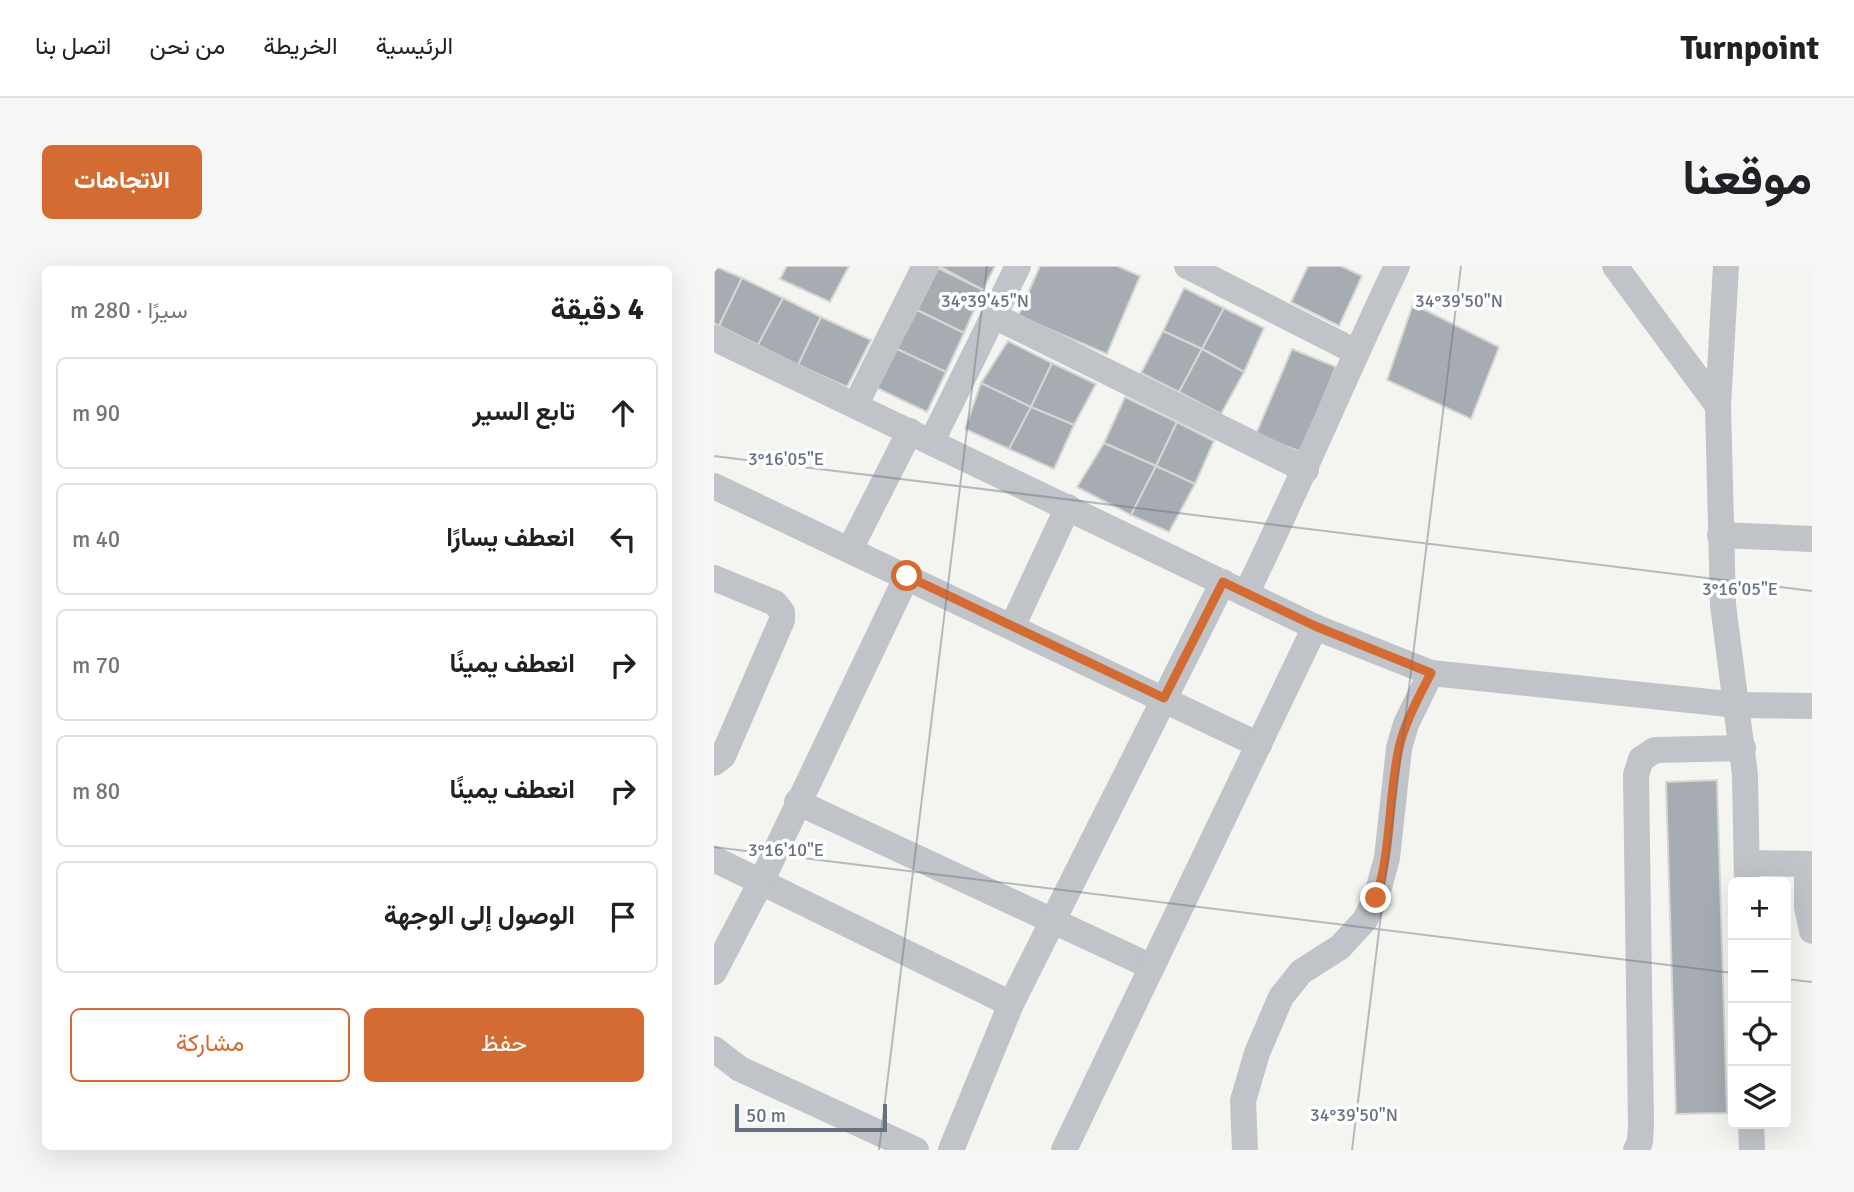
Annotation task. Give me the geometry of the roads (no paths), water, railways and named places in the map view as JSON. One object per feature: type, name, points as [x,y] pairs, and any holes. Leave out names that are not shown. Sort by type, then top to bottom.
[{"type":"street","points":[[856,404],[925,266]]},
{"type":"street","points":[[850,549],[994,316],[1018,266]]},
{"type":"street","points":[[1187,266],[1356,352]]},
{"type":"street","points":[[951,1150],[1011,1004],[1164,698],[1306,471],[1356,352],[1397,266]]},
{"type":"street","points":[[1615,266],[1718,406]]},
{"type":"street","points":[[1726,266],[1718,406],[1720,535],[1723,605],[1743,748],[1747,873],[1810,864],[1807,907],[1812,931]]},
{"type":"street","points":[[994,316],[1306,471]]},
{"type":"street","points":[[714,338],[1315,626],[1431,673],[1738,705],[1812,706]]},
{"type":"street","points":[[714,486],[1013,625],[1259,745]]},
{"type":"street","points":[[1013,625],[1068,508]]},
{"type":"street","points":[[1720,535],[1812,539]]},
{"type":"street","points":[[714,972],[761,882],[907,576]]},
{"type":"street","points":[[714,579],[775,603],[782,612],[782,620],[723,756],[714,763]]},
{"type":"street","points":[[1064,1150],[1315,626]]},
{"type":"street","points":[[1245,1150],[1243,1101],[1258,1053],[1281,997],[1301,972],[1340,947],[1365,920],[1376,898],[1387,858],[1399,748],[1406,724],[1431,673]]},
{"type":"street","points":[[1636,1150],[1640,1142],[1641,1125],[1636,775],[1641,760],[1655,750],[1743,748]]},
{"type":"street","points":[[797,802],[1054,919],[1152,967]]},
{"type":"street","points":[[714,859],[1011,1004]]},
{"type":"street","points":[[714,1049],[740,1069],[916,1150]]},
{"type":"street","points":[[1751,1129],[1752,1150]]}]
